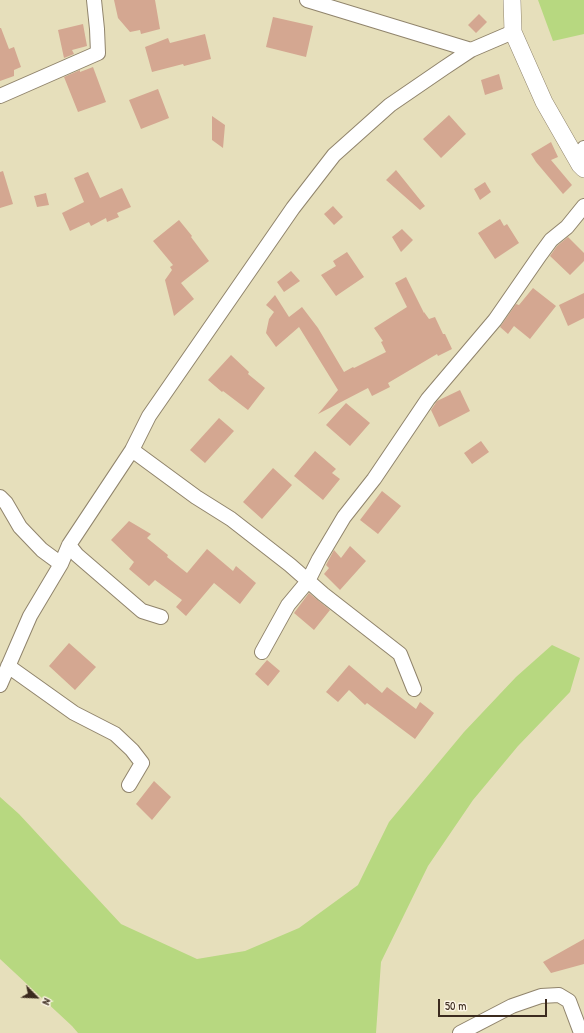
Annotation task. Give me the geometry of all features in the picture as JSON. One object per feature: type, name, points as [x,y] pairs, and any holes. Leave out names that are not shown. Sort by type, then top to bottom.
[{"type":"street","points":[[0,96],[98,53],[94,0]]},
{"type":"street","points":[[306,0],[470,50]]},
{"type":"street","points":[[512,0],[513,32],[544,102],[581,158]]},
{"type":"street","points":[[0,685],[30,616],[61,564],[69,545],[132,450],[149,416],[293,208],[334,155],[390,105],[470,50],[513,32]]},
{"type":"street","points":[[262,652],[288,605],[308,581],[344,517],[374,479],[428,399],[496,320],[551,240],[567,227],[584,206]]},
{"type":"street","points":[[132,450],[196,497],[231,518],[400,654],[414,689]]},
{"type":"street","points":[[0,497],[6,503],[20,527],[42,550],[61,564]]},
{"type":"street","points":[[69,545],[77,554],[142,612],[161,617]]},
{"type":"street","points":[[8,666],[74,713],[115,734],[132,750],[142,762],[129,785]]},
{"type":"street","points":[[460,1033],[512,1006],[541,996],[559,995],[569,1002],[581,1033]]},
{"type":"green space","points":[[538,0],[584,0],[584,34],[553,41]]},
{"type":"green space","points":[[552,645],[580,658],[570,692],[518,746],[473,800],[428,866],[381,962],[376,1033],[78,1033],[0,959],[0,797],[19,814],[121,924],[197,959],[245,951],[299,928],[358,885],[389,822],[464,732],[516,677]]},
{"type":"building","points":[[114,0],[155,0],[160,29],[141,34],[140,30],[130,32],[118,18]]},
{"type":"building","points":[[479,14],[487,22],[476,33],[468,25]]},
{"type":"building","points":[[273,17],[313,26],[306,57],[266,47]]},
{"type":"building","points":[[83,24],[87,46],[72,50],[74,54],[64,58],[58,30]]},
{"type":"building","points":[[0,28],[9,49],[14,47],[21,67],[14,70],[14,76],[0,81]]},
{"type":"building","points":[[205,34],[211,59],[152,72],[145,47],[168,38],[170,43]]},
{"type":"building","points":[[93,67],[106,102],[78,112],[64,77],[80,70],[80,72]]},
{"type":"building","points":[[499,74],[503,89],[485,95],[481,80]]},
{"type":"building","points":[[158,89],[169,118],[141,129],[129,100]]},
{"type":"building","points":[[449,115],[466,134],[441,158],[423,139]]},
{"type":"building","points":[[212,116],[225,125],[223,148],[212,140]]},
{"type":"building","points":[[551,142],[558,157],[551,160],[572,185],[563,194],[531,154]]},
{"type":"building","points":[[396,170],[425,206],[420,210],[386,180]]},
{"type":"building","points":[[3,171],[13,204],[0,208],[0,172]]},
{"type":"building","points":[[88,172],[100,198],[122,188],[131,207],[117,213],[119,217],[107,222],[106,218],[91,226],[89,222],[70,231],[62,213],[84,202],[74,178]]},
{"type":"building","points":[[485,182],[491,192],[480,200],[474,189]]},
{"type":"building","points":[[46,193],[49,205],[37,207],[34,196]]},
{"type":"building","points":[[333,206],[343,217],[334,225],[324,214]]},
{"type":"building","points":[[500,219],[504,226],[507,224],[519,243],[495,259],[478,233]]},
{"type":"building","points":[[179,220],[209,261],[181,283],[194,299],[174,316],[165,280],[172,270],[170,267],[173,265],[153,241]]},
{"type":"building","points":[[402,229],[413,240],[401,252],[392,237]]},
{"type":"building","points":[[568,237],[584,253],[584,261],[570,275],[550,256],[557,246]]},
{"type":"building","points":[[347,252],[364,277],[336,296],[321,275],[336,266],[333,261]]},
{"type":"building","points":[[291,271],[300,281],[284,292],[277,282]]},
{"type":"building","points":[[406,277],[424,313],[429,319],[435,317],[452,349],[438,356],[437,354],[388,383],[390,387],[372,396],[368,388],[318,414],[338,390],[299,327],[276,347],[266,333],[269,319],[274,312],[266,305],[275,295],[289,317],[302,307],[318,328],[344,372],[386,352],[381,342],[383,341],[374,328],[407,307],[395,283]]},
{"type":"building","points":[[533,288],[556,306],[530,339],[514,326],[508,334],[500,327],[516,304],[519,305]]},
{"type":"building","points":[[584,293],[584,318],[568,326],[559,305]]},
{"type":"building","points":[[231,355],[249,372],[248,374],[265,388],[248,410],[208,380]]},
{"type":"building","points":[[460,390],[470,411],[439,427],[431,410],[437,401]]},
{"type":"building","points":[[346,403],[370,423],[350,446],[326,425]]},
{"type":"building","points":[[219,418],[234,431],[205,463],[190,450]]},
{"type":"building","points":[[481,441],[489,452],[472,464],[464,453]]},
{"type":"building","points":[[315,451],[336,469],[332,473],[340,479],[323,500],[294,476]]},
{"type":"building","points":[[273,468],[292,485],[262,519],[243,502]]},
{"type":"building","points":[[382,491],[401,506],[378,534],[360,520]]},
{"type":"building","points":[[129,521],[151,534],[147,538],[187,573],[207,549],[233,571],[236,566],[256,583],[240,604],[214,583],[186,616],[176,607],[182,600],[155,580],[149,586],[129,569],[134,562],[111,540]]},
{"type":"building","points":[[350,546],[366,561],[340,590],[324,574],[329,568],[326,565],[334,550],[341,558]]},
{"type":"building","points":[[309,593],[330,610],[314,630],[294,613]]},
{"type":"building","points":[[69,643],[96,667],[75,690],[49,666]]},
{"type":"building","points":[[267,660],[280,671],[268,686],[255,674]]},
{"type":"building","points":[[349,665],[382,693],[387,687],[416,709],[420,702],[434,713],[415,739],[367,703],[365,705],[349,690],[338,702],[326,692]]},
{"type":"building","points":[[154,781],[171,797],[152,820],[136,804]]},
{"type":"building","points":[[584,939],[584,964],[551,973],[543,962]]}]
